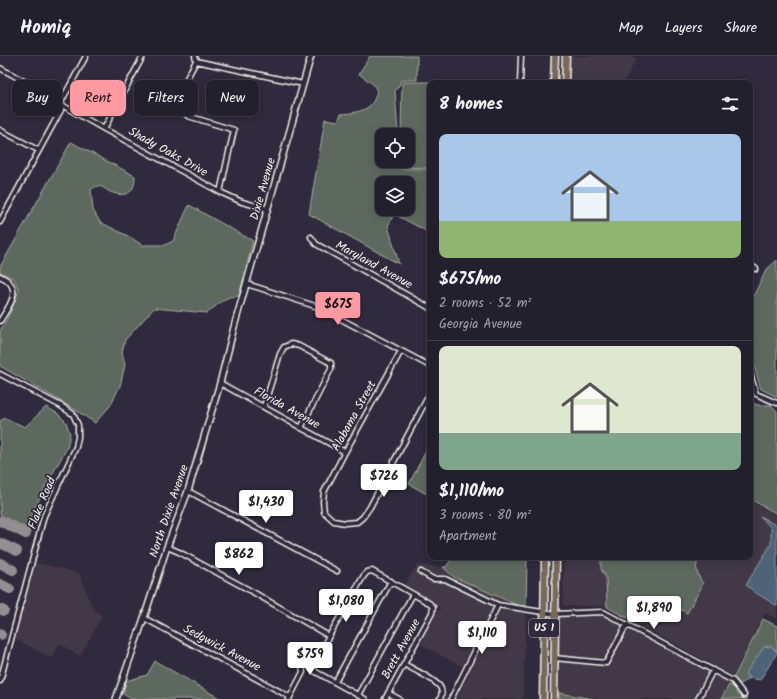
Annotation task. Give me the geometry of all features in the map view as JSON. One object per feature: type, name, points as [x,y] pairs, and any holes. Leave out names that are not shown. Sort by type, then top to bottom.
[{"type":"main road","points":[[554,56],[554,80]]},
{"type":"main road","points":[[565,80],[566,56]]},
{"type":"main road","name":"US 1","points":[[543,699],[545,560]]},
{"type":"main road","name":"US 1","points":[[554,699],[556,560]]},
{"type":"street","points":[[62,100],[86,56]]},
{"type":"street","points":[[104,129],[143,56]]},
{"type":"street","points":[[196,56],[196,61],[177,98],[178,108],[188,116],[234,130],[220,192]]},
{"type":"street","name":"Dixie Avenue","points":[[234,327],[311,56]]},
{"type":"street","points":[[520,80],[521,56]]},
{"type":"street","points":[[196,61],[303,84]]},
{"type":"street","name":"Shady Oaks Drive","points":[[0,68],[22,80]]},
{"type":"street","name":"Shady Oaks Drive","points":[[62,105],[220,192],[242,202],[268,209]]},
{"type":"street","points":[[0,222],[57,116]]},
{"type":"street","points":[[0,130],[38,150]]},
{"type":"street","name":"Maryland Avenue","points":[[311,237],[316,244],[427,306]]},
{"type":"street","points":[[0,276],[8,281],[14,289],[14,296],[0,321]]},
{"type":"street","points":[[247,284],[318,306],[427,364]]},
{"type":"street","name":"North Dixie Avenue","points":[[116,699],[167,547],[188,491],[220,383],[234,327]]},
{"type":"street","points":[[264,406],[280,354],[284,347],[291,344],[299,346],[331,363],[331,369],[301,428]]},
{"type":"street","name":"Alabama Street","points":[[401,351],[324,492],[324,512],[334,521],[346,523],[356,522],[364,517],[427,399]]},
{"type":"street","name":"Flake Road","points":[[0,374],[61,406],[73,414],[78,426],[76,447],[44,516],[0,681]]},
{"type":"street","name":"Florida Avenue","points":[[220,383],[345,452]]},
{"type":"street","points":[[753,384],[756,394],[777,403]]},
{"type":"street","points":[[188,491],[336,571]]},
{"type":"street","points":[[167,547],[251,591],[329,636]]},
{"type":"street","points":[[358,695],[412,594],[372,571],[367,572],[363,577],[314,662],[313,669],[316,672],[365,699]]},
{"type":"street","points":[[421,572],[433,579],[445,579],[498,605],[555,614],[603,612],[733,681],[744,695]]},
{"type":"street","points":[[335,682],[391,581]]},
{"type":"street","name":"Brett Avenue","points":[[385,699],[432,613],[433,608],[430,604],[412,594]]},
{"type":"street","points":[[451,699],[498,605]]},
{"type":"street","name":"Sedgwick Avenue","points":[[144,618],[289,698]]},
{"type":"street","points":[[554,658],[606,663],[627,624]]},
{"type":"street","points":[[289,698],[303,672],[300,663],[293,659]]},
{"type":"street","points":[[404,664],[436,682],[442,695],[440,699]]},
{"type":"street","points":[[698,699],[713,670]]},
{"type":"street","points":[[388,693],[400,699]]},
{"type":"shaded area","points":[[569,56],[623,56],[637,58],[625,80],[568,80]]},
{"type":"shaded area","points":[[753,503],[777,516],[777,619],[765,613],[733,676],[605,606],[563,606],[564,560],[753,560]]},
{"type":"shaded area","points":[[35,563],[79,573],[92,607],[102,616],[80,656],[59,644],[51,658],[16,639],[16,632]]},
{"type":"shaded area","points":[[417,565],[443,567],[454,577],[526,609],[523,699],[460,699],[457,697],[470,671],[420,644],[440,607],[404,586]]},
{"type":"shaded area","points":[[603,609],[741,684],[738,689],[729,685],[721,699],[593,699],[559,693],[559,610]]},
{"type":"green space","points":[[370,56],[417,56],[417,80],[400,81],[400,84],[395,91],[398,128],[375,128],[375,168],[427,169],[427,231],[398,216],[415,216],[415,176],[375,176],[375,216],[393,216],[388,226],[399,264],[309,214],[325,119],[338,121],[341,114],[355,112],[368,107],[375,98],[377,91],[373,84],[359,74]]},
{"type":"green space","points":[[402,82],[427,82],[427,168],[415,167],[415,128],[401,128]]},
{"type":"green space","points":[[71,142],[135,176],[135,183],[130,192],[127,194],[115,194],[99,186],[91,190],[93,210],[100,222],[130,237],[142,245],[165,245],[173,241],[189,205],[253,241],[239,296],[229,297],[207,313],[154,308],[125,340],[122,352],[125,365],[120,386],[110,406],[95,423],[74,409],[0,366],[0,331],[10,313],[19,290],[14,279],[0,272],[0,267]]},
{"type":"green space","points":[[777,260],[777,397],[761,389],[753,363],[753,297],[766,270]]},
{"type":"green space","points":[[753,403],[757,405],[771,405],[777,411],[777,514],[753,501]]},
{"type":"green space","points":[[46,407],[57,413],[66,422],[70,434],[67,448],[33,512],[30,530],[0,515],[0,421],[5,418],[25,427]]},
{"type":"green space","points":[[427,449],[427,494],[409,484]]},
{"type":"green space","points":[[451,560],[527,560],[526,609],[454,577],[443,567],[446,567]]},
{"type":"green space","points":[[601,560],[698,560],[697,572],[703,584],[687,613],[676,607],[675,611],[660,603],[635,603],[627,618],[607,607],[606,578],[601,569]]},
{"type":"green space","points":[[763,619],[777,626],[777,651],[771,646],[745,674],[750,678],[741,684],[732,679]]},
{"type":"green space","points":[[155,661],[221,699],[131,699],[123,694],[126,681],[147,675]]},
{"type":"green space","points":[[729,685],[738,689],[736,693],[747,699],[721,699]]},
{"type":"green space","points":[[559,693],[593,699],[559,699]]},
{"type":"water","points":[[760,516],[777,526],[777,606],[746,585],[771,544],[771,528]]},
{"type":"water","points":[[771,646],[777,653],[760,680],[750,678],[745,674],[764,647]]},
{"type":"taxiway","points":[[0,521],[26,534]]},
{"type":"taxiway","points":[[0,543],[17,551]]},
{"type":"taxiway","points":[[0,563],[13,570]]},
{"type":"taxiway","points":[[0,584],[10,589]]},
{"type":"taxiway","points":[[0,609],[4,611]]}]
